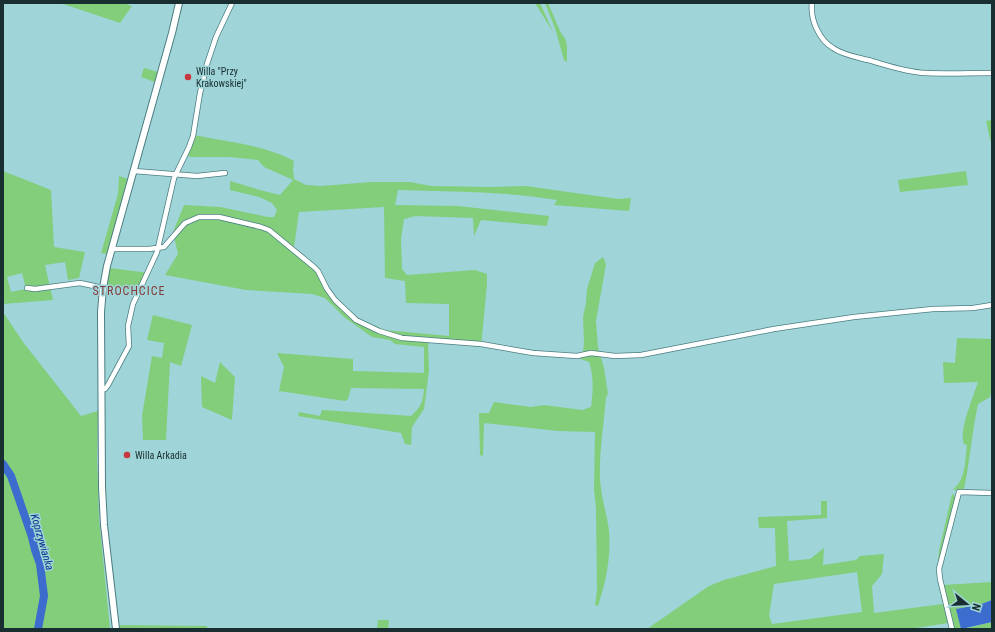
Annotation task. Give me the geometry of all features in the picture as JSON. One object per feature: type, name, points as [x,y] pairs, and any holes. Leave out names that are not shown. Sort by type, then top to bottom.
[{"type":"main road","points":[[116,629],[104,525],[101,389],[101,312],[103,288],[112,249],[179,3]]},
{"type":"street","points":[[101,389],[105,389],[108,385],[130,346],[128,326],[133,304],[158,248],[162,224],[176,174],[193,136],[200,93],[209,58],[216,37],[232,3]]},
{"type":"street","points":[[812,3],[812,13],[820,33],[827,44],[840,52],[915,72],[992,73]]},
{"type":"street","points":[[134,171],[197,176],[225,172]]},
{"type":"street","points":[[112,249],[158,248],[166,246],[182,226],[199,217],[219,217],[261,227],[274,233],[314,266],[327,289],[335,300],[348,313],[356,320],[379,331],[402,338],[481,344],[533,354],[577,356],[591,353],[616,356],[641,355],[774,329],[854,317],[933,309],[973,308],[992,305]]},
{"type":"street","points":[[27,288],[35,289],[80,283],[103,288]]},
{"type":"street","points":[[952,629],[939,569],[959,492],[992,493]]},
{"type":"green space","points":[[60,3],[123,3],[132,6],[120,23]]},
{"type":"green space","points":[[535,3],[540,3],[553,32]]},
{"type":"green space","points":[[545,3],[548,3],[560,31],[566,40],[567,62],[564,60],[555,28]]},
{"type":"green space","points":[[144,68],[158,72],[155,82],[141,77]]},
{"type":"green space","points":[[992,120],[992,142],[991,143],[986,121]]},
{"type":"green space","points":[[194,135],[270,151],[294,161],[294,179],[306,185],[321,186],[372,182],[410,182],[431,186],[526,186],[618,199],[631,198],[629,211],[554,205],[557,200],[517,195],[478,192],[398,190],[395,205],[458,206],[549,216],[547,226],[481,220],[474,236],[473,218],[416,216],[404,219],[401,239],[402,269],[407,275],[475,270],[487,274],[481,347],[432,342],[428,344],[429,371],[424,409],[412,427],[411,445],[405,444],[401,433],[298,416],[299,412],[320,416],[322,410],[411,416],[421,404],[424,389],[351,388],[348,399],[345,401],[279,391],[284,367],[277,353],[353,359],[353,371],[424,373],[424,347],[395,344],[390,340],[372,337],[344,317],[325,298],[312,294],[246,290],[165,275],[178,254],[173,232],[184,205],[220,207],[274,217],[277,210],[272,203],[259,197],[230,190],[230,181],[280,195],[293,180],[264,167],[258,160],[230,157],[191,157],[186,155]],"holes":[[[384,207],[385,278],[405,281],[406,303],[449,304],[449,336],[385,330],[359,319],[331,292],[319,268],[294,247],[299,212]]]},
{"type":"green space","points":[[3,171],[51,190],[54,247],[85,252],[79,278],[68,280],[65,262],[45,265],[53,300],[3,304]],"holes":[[[22,273],[26,289],[11,292],[7,277]]]},
{"type":"green space","points":[[966,171],[968,185],[900,192],[898,180]]},
{"type":"green space","points":[[119,176],[128,179],[107,254],[101,253],[118,194]]},
{"type":"green space","points":[[603,257],[606,264],[596,321],[598,347],[604,368],[608,394],[606,397],[601,448],[600,479],[609,531],[609,551],[607,569],[598,606],[595,605],[597,590],[596,508],[594,490],[595,432],[558,431],[484,423],[483,456],[480,455],[479,413],[489,413],[494,402],[531,407],[544,405],[582,410],[591,407],[593,384],[591,367],[589,362],[578,358],[583,352],[583,317],[587,289],[595,263]]},
{"type":"green space","points":[[110,268],[149,273],[142,287],[138,285],[134,293],[107,286]]},
{"type":"green space","points":[[3,312],[23,342],[81,416],[98,411],[97,458],[99,519],[110,629],[3,629]]},
{"type":"green space","points":[[153,315],[192,325],[181,366],[170,362],[166,440],[143,440],[142,416],[152,356],[162,358],[164,343],[147,340]]},
{"type":"green space","points":[[957,338],[992,339],[992,387],[990,397],[978,404],[964,489],[952,490],[960,481],[964,470],[967,445],[964,444],[963,431],[967,413],[978,382],[944,383],[943,362],[955,363]]},
{"type":"green space","points":[[220,362],[235,377],[232,420],[202,407],[201,376],[215,383]]},
{"type":"green space","points":[[952,494],[956,498],[937,572],[939,551]]},
{"type":"green space","points":[[821,501],[827,501],[827,518],[787,521],[789,561],[810,559],[824,548],[823,565],[856,560],[860,556],[884,554],[882,574],[872,586],[874,613],[943,604],[948,623],[910,629],[647,629],[709,586],[724,580],[776,566],[775,528],[759,528],[758,517],[821,515]],"holes":[[[857,572],[862,612],[772,624],[769,616],[774,584]]]},
{"type":"green space","points":[[992,582],[992,600],[979,605],[957,609],[961,629],[954,629],[943,585]]},
{"type":"green space","points":[[378,620],[389,620],[388,629],[377,629]]},
{"type":"green space","points":[[992,622],[992,629],[963,629]]},
{"type":"green space","points":[[119,625],[207,626],[207,629],[120,629]]},
{"type":"water","points":[[992,600],[992,622],[961,629],[956,609],[979,605]]},
{"type":"waterway","name":"Koprzywianka","points":[[3,464],[11,476],[40,564],[44,596],[38,629]]},
{"type":"place","name":"Willa \"Przy Krakowskiej\"","points":[[188,77]]},
{"type":"place","name":"Willa Arkadia","points":[[127,455]]},
{"type":"district","name":"STROCHCICE","points":[[129,291]]}]
